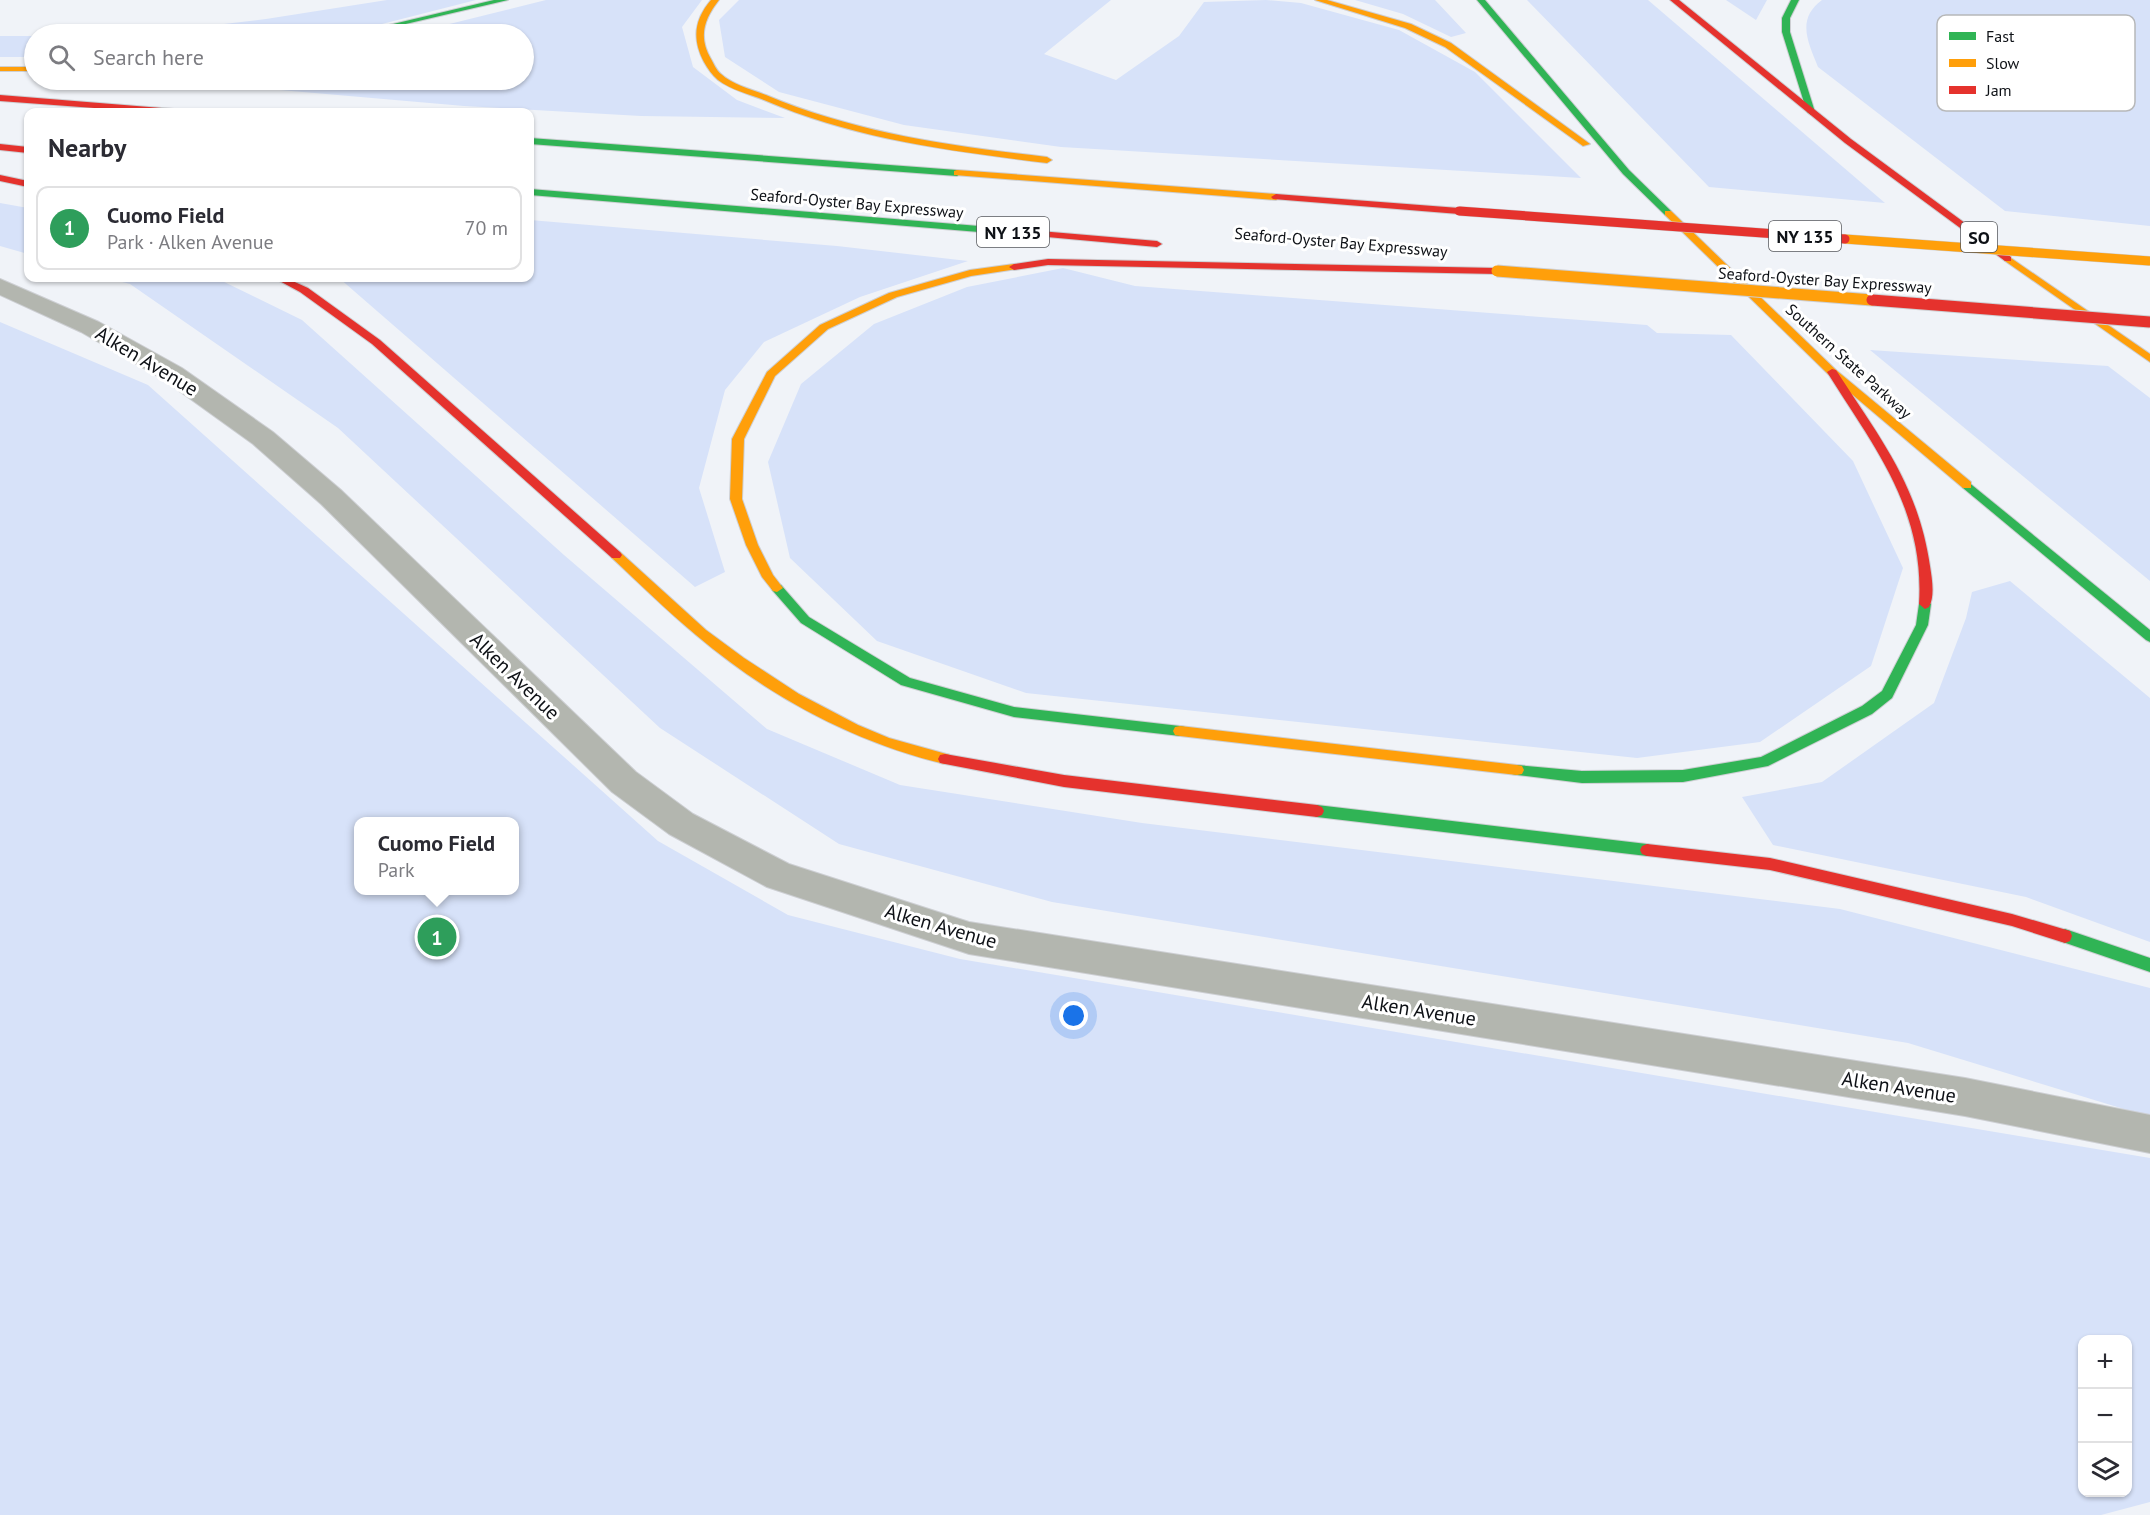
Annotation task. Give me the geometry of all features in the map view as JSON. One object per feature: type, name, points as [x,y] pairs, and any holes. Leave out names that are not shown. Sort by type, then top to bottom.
[{"type":"highway","points":[[399,24],[504,0]]},
{"type":"highway","points":[[715,0],[707,7],[698,28],[699,46],[715,74],[765,100],[831,125],[911,143],[1062,162]]},
{"type":"highway","points":[[1319,0],[1408,26],[1448,45],[1626,172]]},
{"type":"highway","name":"Southern State Parkway","points":[[1480,0],[1626,172],[1832,372],[2150,637]]},
{"type":"highway","name":"SO","points":[[1674,0],[1740,57],[1811,112],[2039,281],[2150,359]]},
{"type":"highway","points":[[1795,0],[1784,24],[1787,41],[1796,60],[1811,112]]},
{"type":"highway","points":[[0,69],[24,69]]},
{"type":"highway","points":[[0,98],[124,108]]},
{"type":"highway","name":"Seaford-Oyster Bay Expressway","points":[[534,141],[2150,261]]},
{"type":"highway","points":[[0,147],[24,150]]},
{"type":"highway","points":[[1168,175],[1459,211]]},
{"type":"highway","points":[[0,178],[24,183]]},
{"type":"highway","name":"Seaford-Oyster Bay Expressway","points":[[534,192],[1176,245]]},
{"type":"highway","name":"Seaford-Oyster Bay Expressway","points":[[1260,252],[2150,322]]},
{"type":"highway","points":[[1497,271],[1048,262],[970,273],[893,295],[824,327],[771,374],[738,439],[736,499],[752,545],[768,577],[805,620],[906,682],[1014,712],[1582,777],[1683,776],[1763,762],[1867,711],[1887,694],[1922,625],[1927,592],[1920,539],[1898,475],[1832,372]]},
{"type":"highway","points":[[287,282],[304,291],[376,342],[714,643],[795,698],[877,739],[936,757],[1064,782],[1770,864],[2012,920],[2083,941],[2150,965]]},
{"type":"street","name":"Alken Avenue","points":[[0,286],[90,327],[173,374],[263,438],[331,497],[624,782],[681,824],[779,876],[969,938],[1965,1097],[2150,1134]]},
{"type":"shaded area","points":[[387,0],[476,0],[382,24],[224,24]]},
{"type":"shaded area","points":[[546,0],[702,0],[682,27],[693,67],[737,100],[785,118],[641,116],[534,110],[534,108],[464,106],[279,90],[534,90],[534,24],[449,24]]},
{"type":"shaded area","points":[[739,0],[1111,0],[1044,54],[1116,80],[1179,36],[1204,2],[1266,0],[1301,3],[1399,30],[1475,72],[1581,178],[1061,147],[904,125],[779,92],[725,57],[719,20]]},
{"type":"shaded area","points":[[1355,0],[1435,0],[1466,33],[1451,37],[1403,14]]},
{"type":"shaded area","points":[[1527,0],[1648,0],[1885,203],[1709,187]]},
{"type":"shaded area","points":[[1726,0],[1767,0],[1756,20]]},
{"type":"shaded area","points":[[1822,0],[2150,0],[2150,226],[2005,211],[1818,67],[1806,31],[1809,15]]},
{"type":"shaded area","points":[[0,36],[24,36],[24,57],[0,57]]},
{"type":"shaded area","points":[[0,203],[24,207],[24,253],[0,246]]},
{"type":"shaded area","points":[[534,220],[837,246],[968,261],[860,297],[764,342],[725,390],[699,488],[725,572],[695,587],[344,282],[534,282]]},
{"type":"shaded area","points":[[1063,268],[1135,286],[1647,325],[1657,333],[1731,335],[1853,461],[1903,568],[1871,666],[1760,742],[1637,758],[1026,693],[877,641],[790,558],[768,462],[801,384],[874,324],[967,287]]},
{"type":"shaded area","points":[[122,282],[224,282],[302,320],[564,555],[767,729],[900,785],[1142,823],[1840,909],[2150,988],[2150,1117],[1908,1043],[1052,902],[839,844],[660,728],[338,428],[130,284]]},
{"type":"shaded area","points":[[0,322],[148,385],[658,841],[788,915],[960,959],[2150,1158],[2150,1502],[2101,1515],[0,1515]]},
{"type":"shaded area","points":[[1870,350],[2108,366],[2150,398],[2150,581]]},
{"type":"shaded area","points":[[2010,581],[2150,698],[2150,942],[2026,897],[1773,845],[1742,797],[1822,782],[1934,703],[1966,618],[1972,592]]},
{"type":"traffic: fast","points":[[399,24],[504,0]]},
{"type":"traffic: fast","points":[[1481,0],[1626,172],[1668,213]]},
{"type":"traffic: fast","points":[[1795,0],[1786,18],[1786,32],[1811,112]]},
{"type":"traffic: fast","points":[[534,141],[957,173]]},
{"type":"traffic: fast","points":[[534,192],[1028,233]]},
{"type":"traffic: fast","points":[[1967,485],[2150,637]]},
{"type":"traffic: fast","points":[[777,588],[805,620],[906,682],[1014,712],[1180,731]]},
{"type":"traffic: fast","points":[[1517,770],[1582,777],[1683,776],[1763,762],[1867,710],[1887,694],[1922,625],[1925,604]]},
{"type":"traffic: fast","points":[[1317,811],[1647,850]]},
{"type":"traffic: fast","points":[[2065,936],[2150,965]]},
{"type":"traffic: slow","points":[[715,0],[703,18],[699,32],[701,47],[714,71],[729,83],[791,109],[862,131],[972,151],[1047,160]]},
{"type":"traffic: slow","points":[[1319,0],[1408,26],[1448,45],[1586,144]]},
{"type":"traffic: slow","points":[[0,69],[24,69]]},
{"type":"traffic: slow","points":[[957,173],[1276,197]]},
{"type":"traffic: slow","points":[[1668,213],[1832,372],[1967,485]]},
{"type":"traffic: slow","points":[[1845,239],[2150,261]]},
{"type":"traffic: slow","points":[[2008,259],[2150,359]]},
{"type":"traffic: slow","points":[[777,588],[768,577],[752,545],[736,499],[738,439],[771,374],[824,327],[893,295],[970,273],[1014,267]]},
{"type":"traffic: slow","points":[[1497,271],[1872,300]]},
{"type":"traffic: slow","points":[[616,555],[701,633],[766,680],[854,729],[915,752],[945,759]]},
{"type":"traffic: slow","points":[[1180,731],[1517,770]]},
{"type":"traffic: jam","points":[[1674,0],[1848,141],[2008,259]]},
{"type":"traffic: jam","points":[[0,98],[124,108]]},
{"type":"traffic: jam","points":[[0,147],[24,150]]},
{"type":"traffic: jam","points":[[0,178],[24,183]]},
{"type":"traffic: jam","points":[[1276,197],[1459,211]]},
{"type":"traffic: jam","points":[[1459,211],[1845,239]]},
{"type":"traffic: jam","points":[[1028,233],[1157,244]]},
{"type":"traffic: jam","points":[[1014,267],[1048,262],[1497,271]]},
{"type":"traffic: jam","points":[[287,282],[304,290],[376,342],[616,555]]},
{"type":"traffic: jam","points":[[1872,300],[2150,322]]},
{"type":"traffic: jam","points":[[1832,372],[1882,448],[1903,487],[1923,556],[1925,604]]},
{"type":"traffic: jam","points":[[945,759],[1064,781],[1317,811]]},
{"type":"traffic: jam","points":[[1647,850],[1770,864],[2012,920],[2065,936]]},
{"type":"place","name":"Cuomo Field","points":[[437,937]]}]
